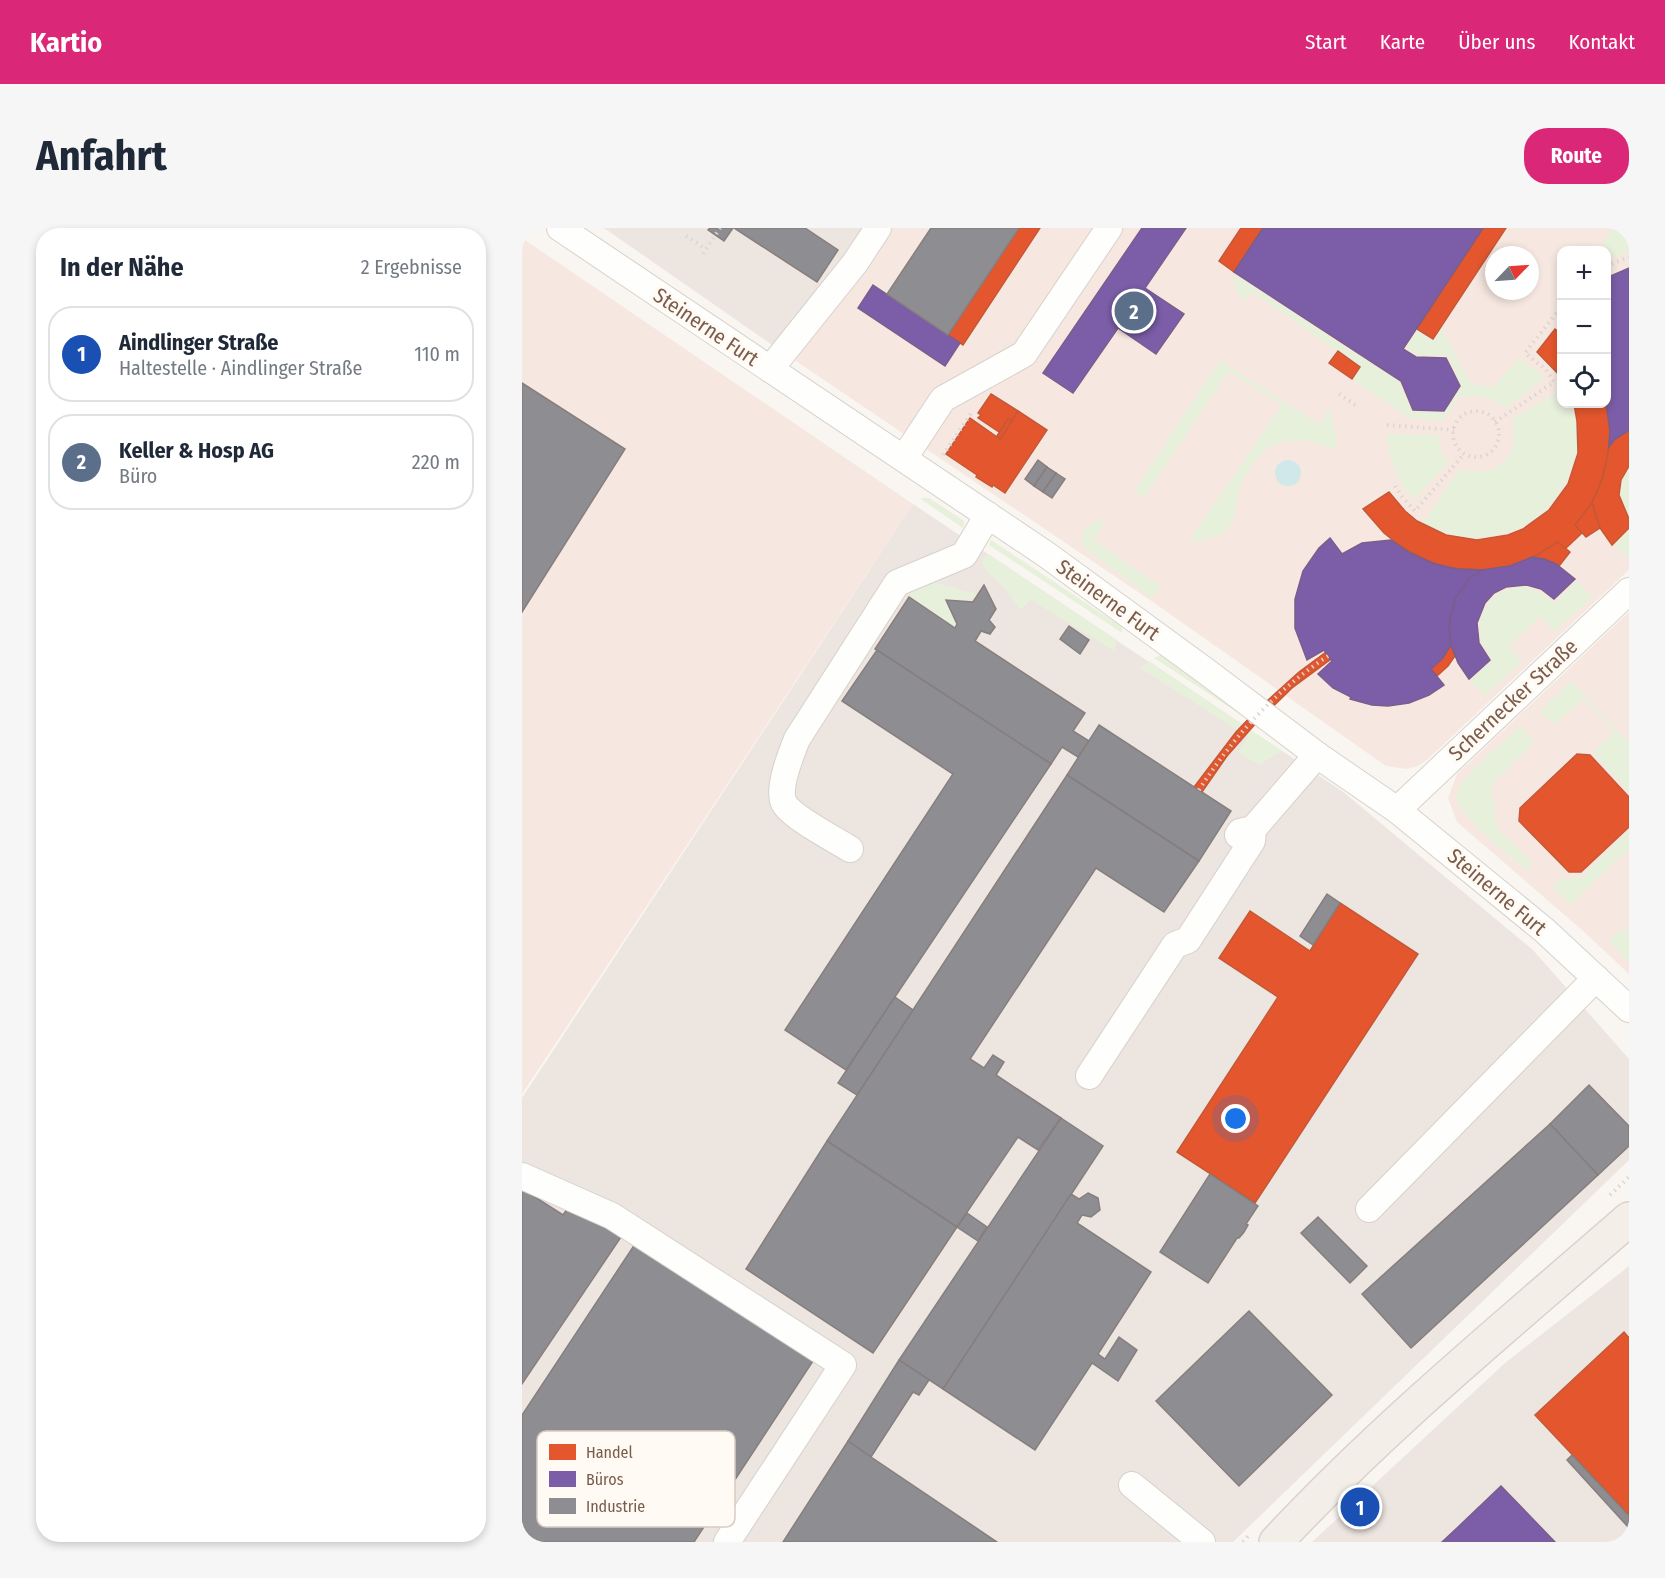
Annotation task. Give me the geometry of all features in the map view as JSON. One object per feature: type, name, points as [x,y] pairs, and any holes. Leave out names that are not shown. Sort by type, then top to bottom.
[{"type":"main road","points":[[1276,1542],[1341,1475],[1406,1414],[1629,1220]]},
{"type":"street","name":"Steinerne Furt","points":[[560,228],[1047,555],[1317,755],[1397,810],[1544,930],[1629,1009]]},
{"type":"street","points":[[770,369],[855,263],[878,228]]},
{"type":"street","points":[[904,458],[943,399],[1024,354],[1109,228]]},
{"type":"street","points":[[850,849],[796,815],[784,804],[783,784],[791,752],[797,739],[897,583],[964,555],[988,515]]},
{"type":"street","name":"Schernecker Straße","points":[[1397,810],[1629,591]]},
{"type":"street","points":[[1089,1076],[1175,945],[1188,940],[1252,841],[1253,829],[1317,755]]},
{"type":"street","points":[[1369,1209],[1596,978]]},
{"type":"street","points":[[522,1176],[612,1216],[843,1365],[727,1542]]},
{"type":"street","points":[[1132,1485],[1202,1542]]},
{"type":"path","points":[[703,254],[720,228]]},
{"type":"path","points":[[686,236],[706,249]]},
{"type":"path","points":[[1611,264],[1629,257]]},
{"type":"path","points":[[1495,422],[1554,382],[1546,370],[1525,353],[1557,312]]},
{"type":"path","points":[[1339,394],[1357,406]]},
{"type":"path","points":[[930,476],[973,411]]},
{"type":"path","points":[[1472,412],[1485,413],[1495,422],[1499,435],[1495,448],[1490,453],[1477,457],[1464,454],[1455,443],[1454,430],[1460,418],[1472,412]]},
{"type":"path","points":[[1388,424],[1454,430]]},
{"type":"path","points":[[1395,486],[1402,498],[1415,511],[1464,454]]},
{"type":"path","points":[[1199,790],[1218,762],[1264,708],[1328,656]]},
{"type":"shaded area","points":[[604,228],[862,228],[781,351]]},
{"type":"shaded area","points":[[862,228],[1629,228],[1629,570],[1428,759],[1418,766],[1406,769],[1386,766],[1150,600],[781,351]]},
{"type":"shaded area","points":[[522,238],[913,504],[522,1094]]},
{"type":"shaded area","points":[[913,504],[1342,791],[1533,950],[1629,1059],[1629,1160],[1233,1542],[522,1542],[522,1098]]},
{"type":"shaded area","points":[[1629,612],[1629,974],[1582,930],[1457,822],[1448,798],[1457,774]]},
{"type":"shaded area","points":[[1629,1266],[1629,1542],[1312,1542],[1505,1363]]},
{"type":"green space","points":[[1614,228],[1629,228],[1629,251],[1611,258],[1611,246],[1601,246]]},
{"type":"green space","points":[[1233,274],[1399,382],[1412,411],[1443,413],[1462,387],[1448,356],[1416,355],[1406,348],[1417,332],[1434,342],[1442,328],[1470,383],[1493,388],[1519,358],[1545,377],[1507,408],[1484,397],[1465,397],[1458,398],[1443,421],[1409,418],[1353,380],[1360,367],[1253,292],[1245,300],[1236,293]]},
{"type":"green space","points":[[1220,360],[1319,424],[1330,407],[1338,447],[1299,440],[1281,442],[1270,447],[1251,467],[1244,480],[1230,526],[1218,535],[1204,541],[1197,541],[1190,539],[1282,405],[1229,371],[1144,498],[1134,491]]},
{"type":"green space","points":[[1557,392],[1557,408],[1572,408],[1577,432],[1577,446],[1568,476],[1557,496],[1542,512],[1506,533],[1465,536],[1444,532],[1423,523],[1459,469],[1472,472],[1484,471],[1495,468],[1503,462],[1513,444],[1512,419]]},
{"type":"green space","points":[[1387,434],[1438,435],[1441,451],[1449,462],[1413,500],[1394,469]]},
{"type":"green space","points":[[1629,468],[1629,517],[1624,505],[1621,486]]},
{"type":"green space","points":[[929,498],[964,521],[963,528],[921,499]]},
{"type":"green space","points":[[1095,521],[1106,521],[1094,540],[1160,586],[1152,598],[1084,546],[1083,534],[1087,527]]},
{"type":"green space","points":[[1629,530],[1629,559],[1613,545]]},
{"type":"green space","points":[[991,540],[1122,627],[1122,633],[989,545]]},
{"type":"green space","points":[[987,553],[1117,640],[1114,651],[1031,600],[1020,610],[1008,592],[986,569],[982,561]]},
{"type":"green space","points":[[928,581],[977,594],[971,600],[945,599],[956,624],[954,626],[906,593]]},
{"type":"green space","points":[[1577,581],[1592,597],[1554,632],[1541,616],[1509,646],[1522,662],[1484,696],[1470,680],[1492,660],[1482,642],[1480,625],[1484,609],[1494,597],[1507,590],[1522,587],[1538,591],[1554,603]]},
{"type":"green space","points":[[1163,654],[1289,746],[1154,658]]},
{"type":"green space","points":[[1149,661],[1282,751],[1259,765],[1238,752],[1248,737],[1140,668]]},
{"type":"green space","points":[[1572,681],[1629,743],[1629,792],[1593,752],[1615,732],[1584,699],[1553,725],[1540,711]]},
{"type":"green space","points":[[1521,726],[1535,742],[1491,785],[1497,829],[1533,863],[1527,871],[1474,824],[1464,813],[1456,796],[1465,779],[1474,769]]},
{"type":"green space","points":[[1629,830],[1629,848],[1571,904],[1552,887],[1559,880],[1583,876]]},
{"type":"green space","points":[[1629,927],[1629,962],[1609,941],[1619,930],[1623,933]]},
{"type":"water","points":[[1288,460],[1297,464],[1301,473],[1297,482],[1288,486],[1279,482],[1275,473],[1279,464]]},
{"type":"building: Handel","points":[[1019,228],[1040,228],[963,345],[948,335]]},
{"type":"building: Handel","points":[[1241,228],[1263,228],[1234,272],[1219,261]]},
{"type":"building: Handel","points":[[1483,228],[1506,228],[1494,246],[1485,246],[1485,260],[1433,339],[1417,329]]},
{"type":"building: Handel","points":[[1555,329],[1557,330],[1557,373],[1537,352]]},
{"type":"building: Handel","points":[[1338,351],[1360,367],[1352,379],[1329,363]]},
{"type":"building: Handel","points":[[991,394],[1018,411],[1012,421],[1008,419],[999,432],[978,418],[981,415],[978,413]]},
{"type":"building: Handel","points":[[1575,408],[1607,408],[1610,435],[1600,485],[1588,510],[1575,525],[1583,532],[1565,549],[1558,542],[1545,552],[1510,566],[1482,570],[1450,568],[1428,561],[1403,548],[1384,533],[1363,509],[1389,492],[1417,521],[1446,535],[1477,540],[1508,535],[1523,529],[1549,510],[1568,484],[1578,453]]},
{"type":"building: Handel","points":[[1018,411],[1047,430],[1005,493],[976,477],[977,475],[946,454],[970,418],[1000,439]]},
{"type":"building: Handel","points":[[1008,419],[1012,421],[1000,439],[997,436]]},
{"type":"building: Handel","points":[[1629,430],[1629,466],[1621,480],[1619,495],[1629,519],[1629,528],[1612,545],[1600,528],[1592,503],[1603,478],[1609,447],[1614,440]]},
{"type":"building: Handel","points":[[1592,503],[1600,528],[1586,537],[1575,525]]},
{"type":"building: Handel","points":[[1558,542],[1570,552],[1559,566],[1544,559],[1532,558]]},
{"type":"building: Handel","points":[[1451,645],[1455,656],[1437,676],[1431,669],[1442,659]]},
{"type":"building: Handel","points":[[1326,652],[1331,659],[1292,688],[1257,722],[1227,756],[1202,792],[1194,787],[1236,732],[1257,710],[1299,672]]},
{"type":"building: Handel","points":[[1577,754],[1590,755],[1629,797],[1629,827],[1581,872],[1569,872],[1519,821],[1520,808]]},
{"type":"building: Handel","points":[[1340,903],[1418,954],[1255,1203],[1177,1152],[1278,997],[1219,958],[1250,911],[1310,951]]},
{"type":"building: Handel","points":[[1624,1332],[1629,1338],[1629,1515],[1535,1415]]},
{"type":"building: Büros","points":[[1142,228],[1186,228],[1145,288],[1184,314],[1156,354],[1118,328],[1073,393],[1043,373]]},
{"type":"building: Büros","points":[[1263,228],[1483,228],[1403,349],[1416,357],[1446,358],[1460,386],[1444,411],[1413,410],[1401,381],[1234,272]]},
{"type":"building: Büros","points":[[1629,268],[1629,430],[1614,440],[1609,447],[1610,428],[1607,408],[1611,408],[1611,276]]},
{"type":"building: Büros","points":[[873,285],[960,343],[945,366],[858,308]]},
{"type":"building: Büros","points":[[1330,538],[1342,554],[1362,543],[1391,540],[1410,553],[1435,564],[1457,569],[1482,570],[1469,579],[1456,597],[1450,619],[1451,645],[1442,659],[1431,669],[1444,685],[1429,695],[1409,703],[1388,706],[1372,705],[1350,699],[1351,697],[1333,688],[1318,674],[1332,661],[1324,650],[1307,660],[1295,628],[1295,599],[1303,571],[1319,548]]},
{"type":"building: Büros","points":[[1532,557],[1556,564],[1575,579],[1554,599],[1541,589],[1527,585],[1506,587],[1494,593],[1485,603],[1477,623],[1479,643],[1490,660],[1469,679],[1458,663],[1450,642],[1450,619],[1456,597],[1469,579],[1482,570],[1510,566]]},
{"type":"building: Büros","points":[[1501,1486],[1555,1542],[1442,1542],[1457,1528]]},
{"type":"building: Industrie","points":[[710,228],[733,228],[724,241],[708,230]]},
{"type":"building: Industrie","points":[[734,228],[805,228],[838,250],[817,282]]},
{"type":"building: Industrie","points":[[931,228],[1019,228],[948,335],[887,294]]},
{"type":"building: Industrie","points":[[522,383],[625,449],[522,612]]},
{"type":"building: Industrie","points":[[1038,460],[1047,467],[1034,486],[1025,479]]},
{"type":"building: Industrie","points":[[1047,467],[1056,473],[1043,492],[1034,486]]},
{"type":"building: Industrie","points":[[1056,473],[1065,479],[1052,498],[1043,492]]},
{"type":"building: Industrie","points":[[984,585],[996,609],[989,620],[995,627],[990,634],[981,631],[975,641],[1085,713],[1073,731],[1089,741],[1078,757],[1062,747],[1051,764],[875,649],[909,597],[955,628],[957,624],[946,600],[973,602]]},
{"type":"building: Industrie","points":[[1069,626],[1089,640],[1080,654],[1060,639]]},
{"type":"building: Industrie","points":[[877,650],[1051,764],[846,1070],[785,1030],[953,774],[842,701]]},
{"type":"building: Industrie","points":[[1099,725],[1231,811],[1199,861],[1067,775]]},
{"type":"building: Industrie","points":[[1067,775],[1199,861],[1164,912],[1096,868],[970,1059],[984,1068],[993,1055],[1004,1062],[996,1075],[1061,1118],[1038,1150],[1018,1137],[957,1227],[827,1141]]},
{"type":"building: Industrie","points":[[1327,894],[1340,903],[1313,945],[1300,936]]},
{"type":"building: Industrie","points":[[895,997],[913,1010],[857,1095],[838,1083]]},
{"type":"building: Industrie","points":[[1589,1085],[1629,1126],[1629,1146],[1598,1175],[1550,1124]]},
{"type":"building: Industrie","points":[[1061,1118],[1103,1146],[943,1389],[899,1360]]},
{"type":"building: Industrie","points":[[1550,1124],[1598,1175],[1411,1348],[1362,1294]]},
{"type":"building: Industrie","points":[[827,1141],[957,1227],[873,1353],[746,1269]]},
{"type":"building: Industrie","points":[[1210,1174],[1258,1206],[1246,1224],[1248,1225],[1244,1232],[1237,1238],[1208,1283],[1160,1252]]},
{"type":"building: Industrie","points":[[524,1190],[563,1215],[571,1203],[621,1237],[522,1384],[522,1191]]},
{"type":"building: Industrie","points":[[1088,1193],[1098,1198],[1100,1210],[1091,1217],[1082,1215],[1077,1223],[1151,1272],[1098,1354],[1105,1359],[1119,1337],[1137,1350],[1118,1381],[1092,1363],[1035,1450],[943,1389],[1071,1194],[1079,1199]]},
{"type":"building: Industrie","points":[[967,1213],[987,1227],[978,1241],[957,1227]]},
{"type":"building: Industrie","points":[[1318,1217],[1367,1266],[1350,1283],[1301,1233]]},
{"type":"building: Industrie","points":[[635,1244],[813,1361],[735,1480],[735,1431],[537,1431],[537,1527],[704,1527],[694,1542],[522,1542],[522,1415]]},
{"type":"building: Industrie","points":[[1249,1311],[1332,1395],[1239,1486],[1156,1401]]},
{"type":"building: Industrie","points":[[899,1360],[929,1380],[919,1395],[913,1392],[871,1457],[848,1441]]},
{"type":"building: Industrie","points":[[848,1441],[871,1457],[997,1542],[783,1542]]},
{"type":"building: Industrie","points":[[1572,1455],[1629,1516],[1629,1528],[1567,1460]]},
{"type":"place","name":"Keller & Hosp AG","points":[[1134,311]]},
{"type":"place","name":"Aindlinger Straße","points":[[1360,1507]]}]
